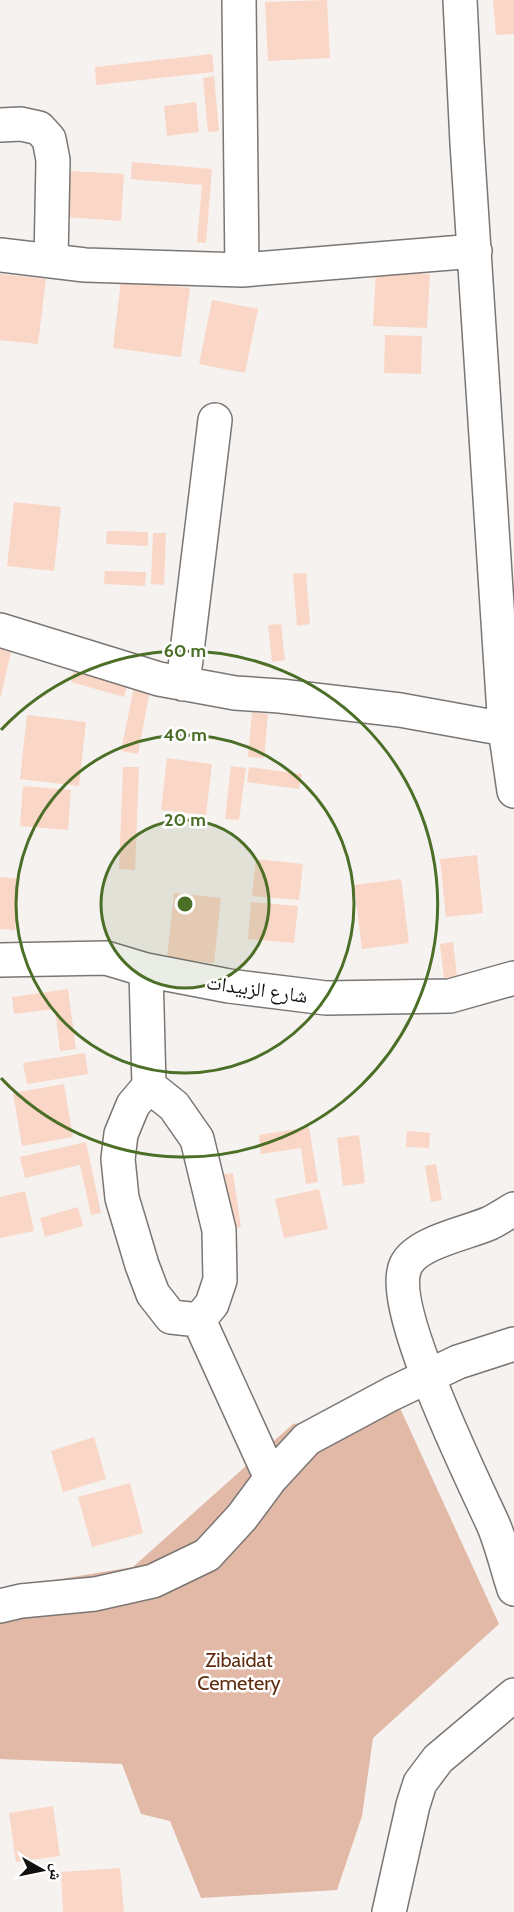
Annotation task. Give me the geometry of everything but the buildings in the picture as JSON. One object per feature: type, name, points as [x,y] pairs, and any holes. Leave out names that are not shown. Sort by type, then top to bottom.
[{"type":"street","points":[[239,0],[242,270]]},
{"type":"street","points":[[460,0],[475,250],[514,791]]},
{"type":"street","points":[[0,126],[21,124],[39,128],[49,139],[53,160],[51,261]]},
{"type":"street","points":[[0,255],[85,265],[242,270],[475,250]]},
{"type":"street","points":[[183,684],[215,420]]},
{"type":"street","points":[[0,630],[159,679],[183,684],[235,693],[400,710],[510,729]]},
{"type":"street","name":"شارع الزبيدات","points":[[0,960],[106,958],[146,970],[229,986],[326,998],[450,996],[514,978]]},
{"type":"street","points":[[146,970],[149,1086],[133,1105],[121,1134],[118,1159],[122,1198],[153,1294],[171,1317],[199,1320]]},
{"type":"street","points":[[149,1086],[174,1106],[196,1139],[219,1230],[220,1280],[212,1304],[199,1320]]},
{"type":"street","points":[[514,1209],[490,1223],[426,1247],[406,1263],[403,1276],[404,1296],[427,1377],[494,1527],[514,1589]]},
{"type":"street","points":[[199,1320],[271,1479]]},
{"type":"street","points":[[0,1606],[21,1601],[95,1594],[153,1581],[207,1555],[307,1439],[458,1362],[514,1344]]},
{"type":"street","points":[[389,1912],[420,1783],[438,1759],[514,1695]]},
{"type":"green space","name":"Zibaidat Cemetery","points":[[400,1408],[499,1624],[373,1738],[362,1816],[337,1890],[201,1898],[170,1821],[141,1814],[122,1764],[0,1759],[0,1589],[133,1567],[293,1424]]}]
